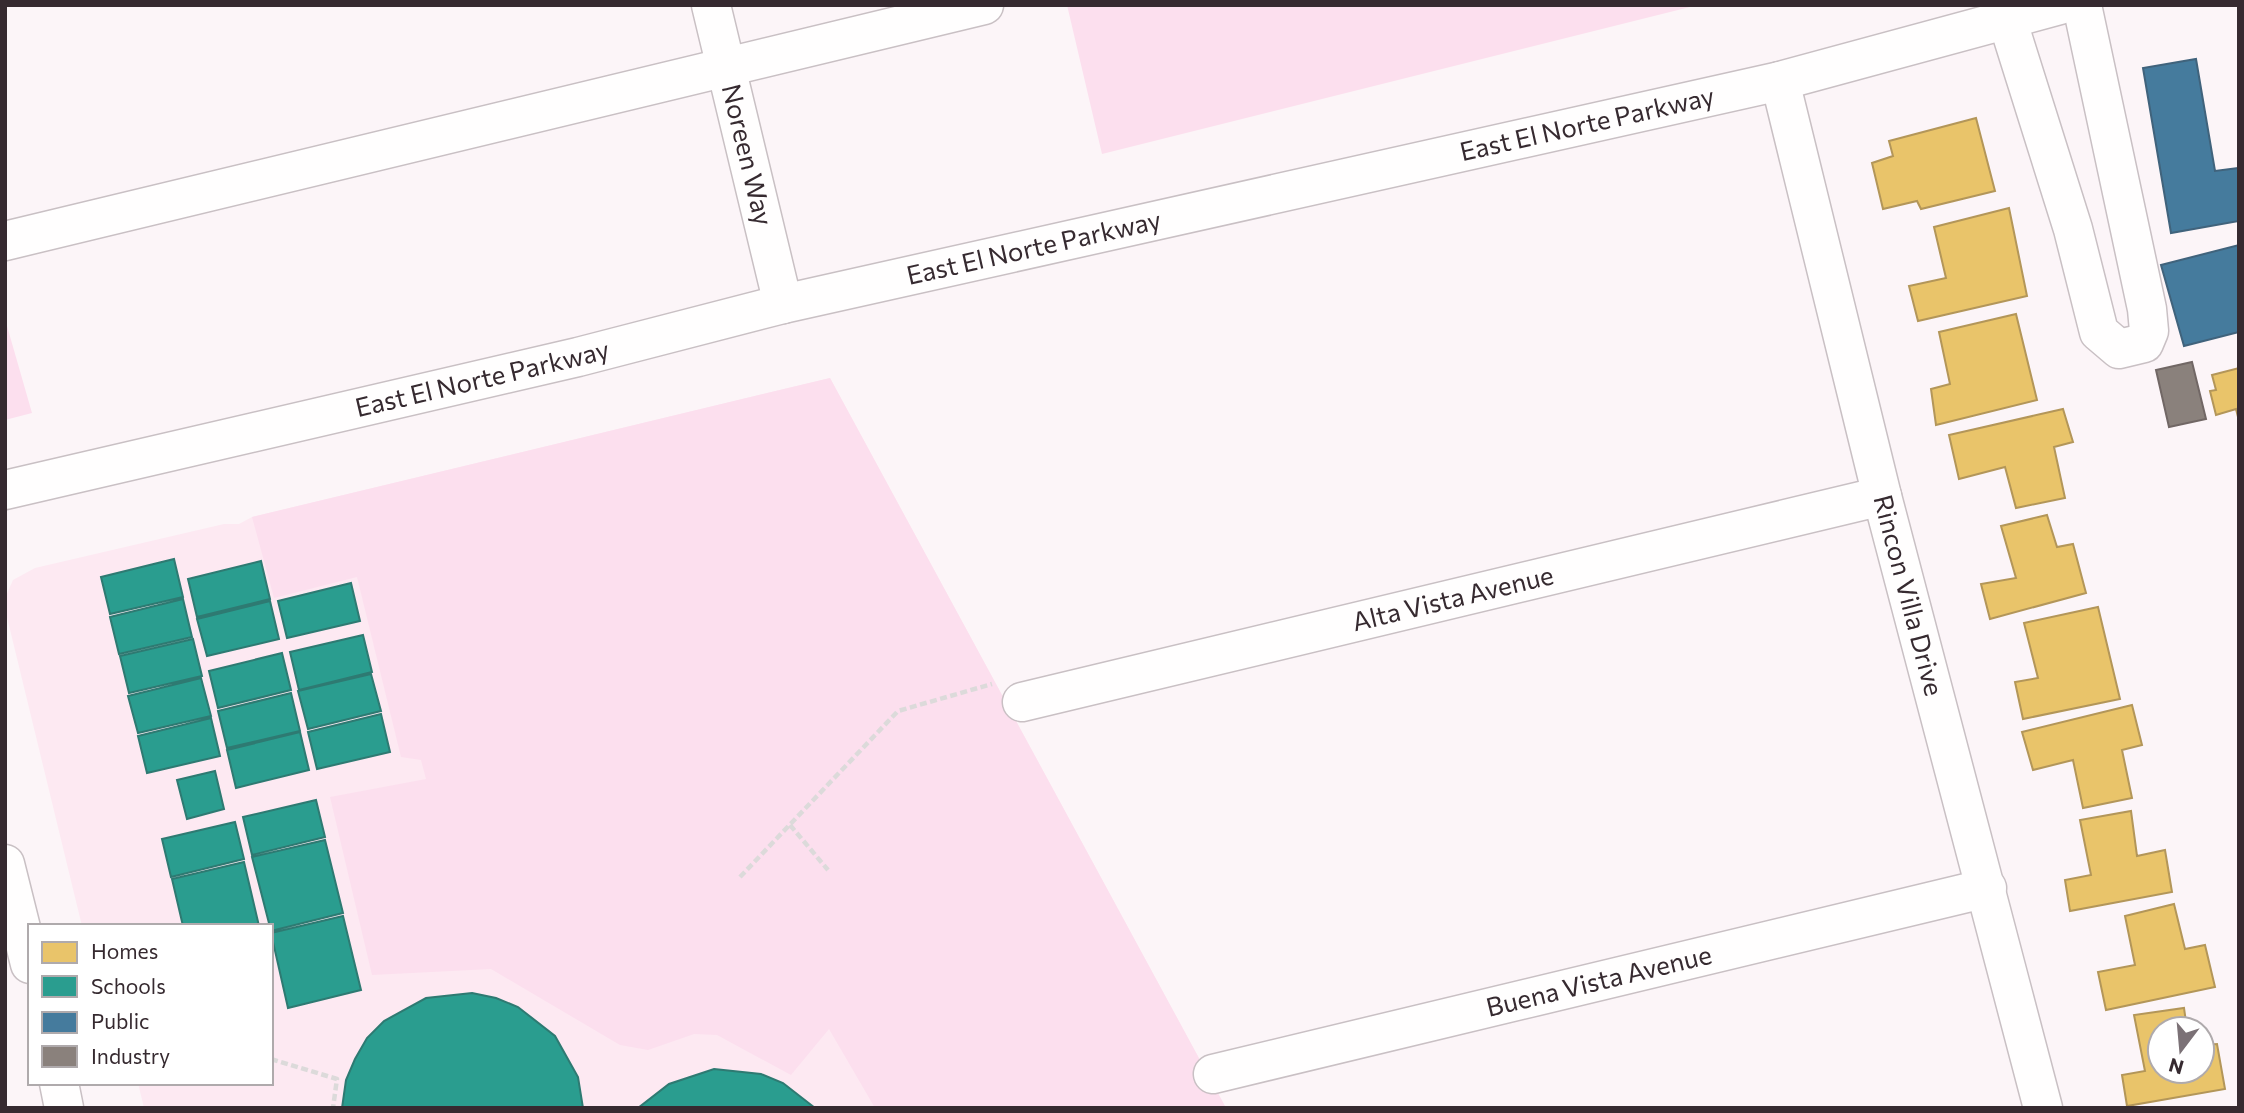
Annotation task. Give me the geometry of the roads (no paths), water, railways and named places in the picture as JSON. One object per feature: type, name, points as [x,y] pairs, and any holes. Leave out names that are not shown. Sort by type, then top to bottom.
[{"type":"street","name":"Noreen Way","points":[[711,5],[783,304]]},
{"type":"street","points":[[5,241],[984,5]]},
{"type":"street","name":"East El Norte Parkway","points":[[5,490],[578,357],[783,304],[1780,81],[2060,5]]},
{"type":"street","points":[[2007,19],[2073,229],[2099,332],[2119,349],[2144,343],[2149,331],[2147,309],[2082,5]]},
{"type":"street","name":"Rincon Villa Drive","points":[[1780,81],[1882,496],[2043,1108]]},
{"type":"street","name":"Alta Vista Avenue","points":[[1009,692],[1882,496]]},
{"type":"street","points":[[5,864],[28,958]]},
{"type":"street","name":"Buena Vista Avenue","points":[[1213,1074],[1987,888]]},
{"type":"street","points":[[5,974],[28,967]]},
{"type":"street","points":[[58,1085],[64,1108]]}]
